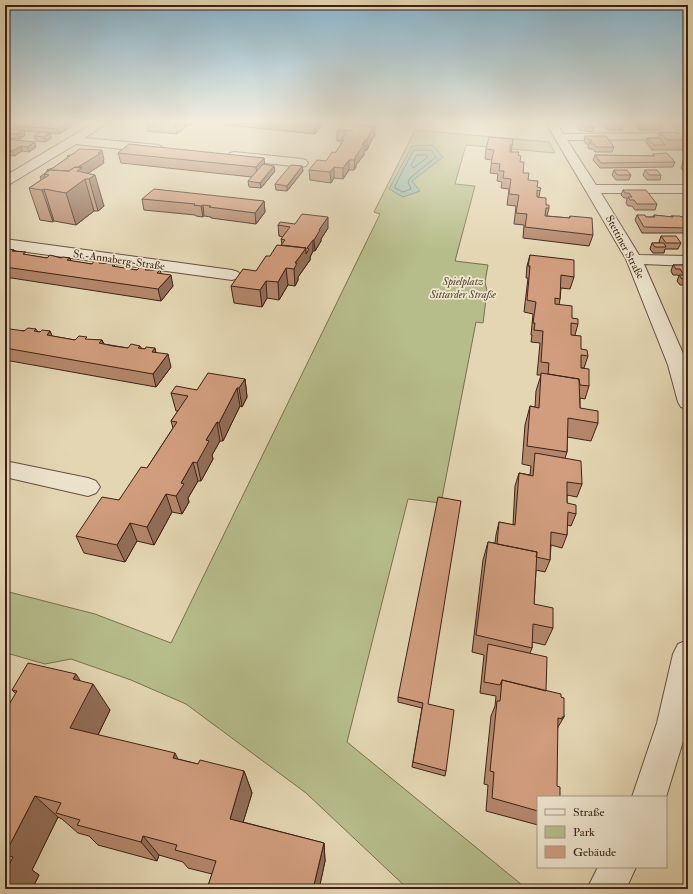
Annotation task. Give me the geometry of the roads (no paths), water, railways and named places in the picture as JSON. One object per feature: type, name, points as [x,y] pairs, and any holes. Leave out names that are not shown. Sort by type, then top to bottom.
[{"type":"street","points":[[5,181],[32,165]]},
{"type":"street","name":"Stettiner Straße","points":[[577,165],[634,259],[683,366],[688,402]]},
{"type":"street","points":[[592,189],[688,189]]},
{"type":"street","name":"St.-Annaberg-Straße","points":[[5,244],[232,276]]},
{"type":"street","points":[[634,259],[688,261]]},
{"type":"street","points":[[5,469],[88,487]]},
{"type":"street","points":[[648,796],[673,723],[688,654]]},
{"type":"street","points":[[606,889],[617,868]]},
{"type":"water","points":[[402,165],[433,165],[412,181],[420,191],[403,197],[389,189]]},
{"type":"park label","name":"Spielplatz Sittarder Straße","points":[[463,287]]}]
